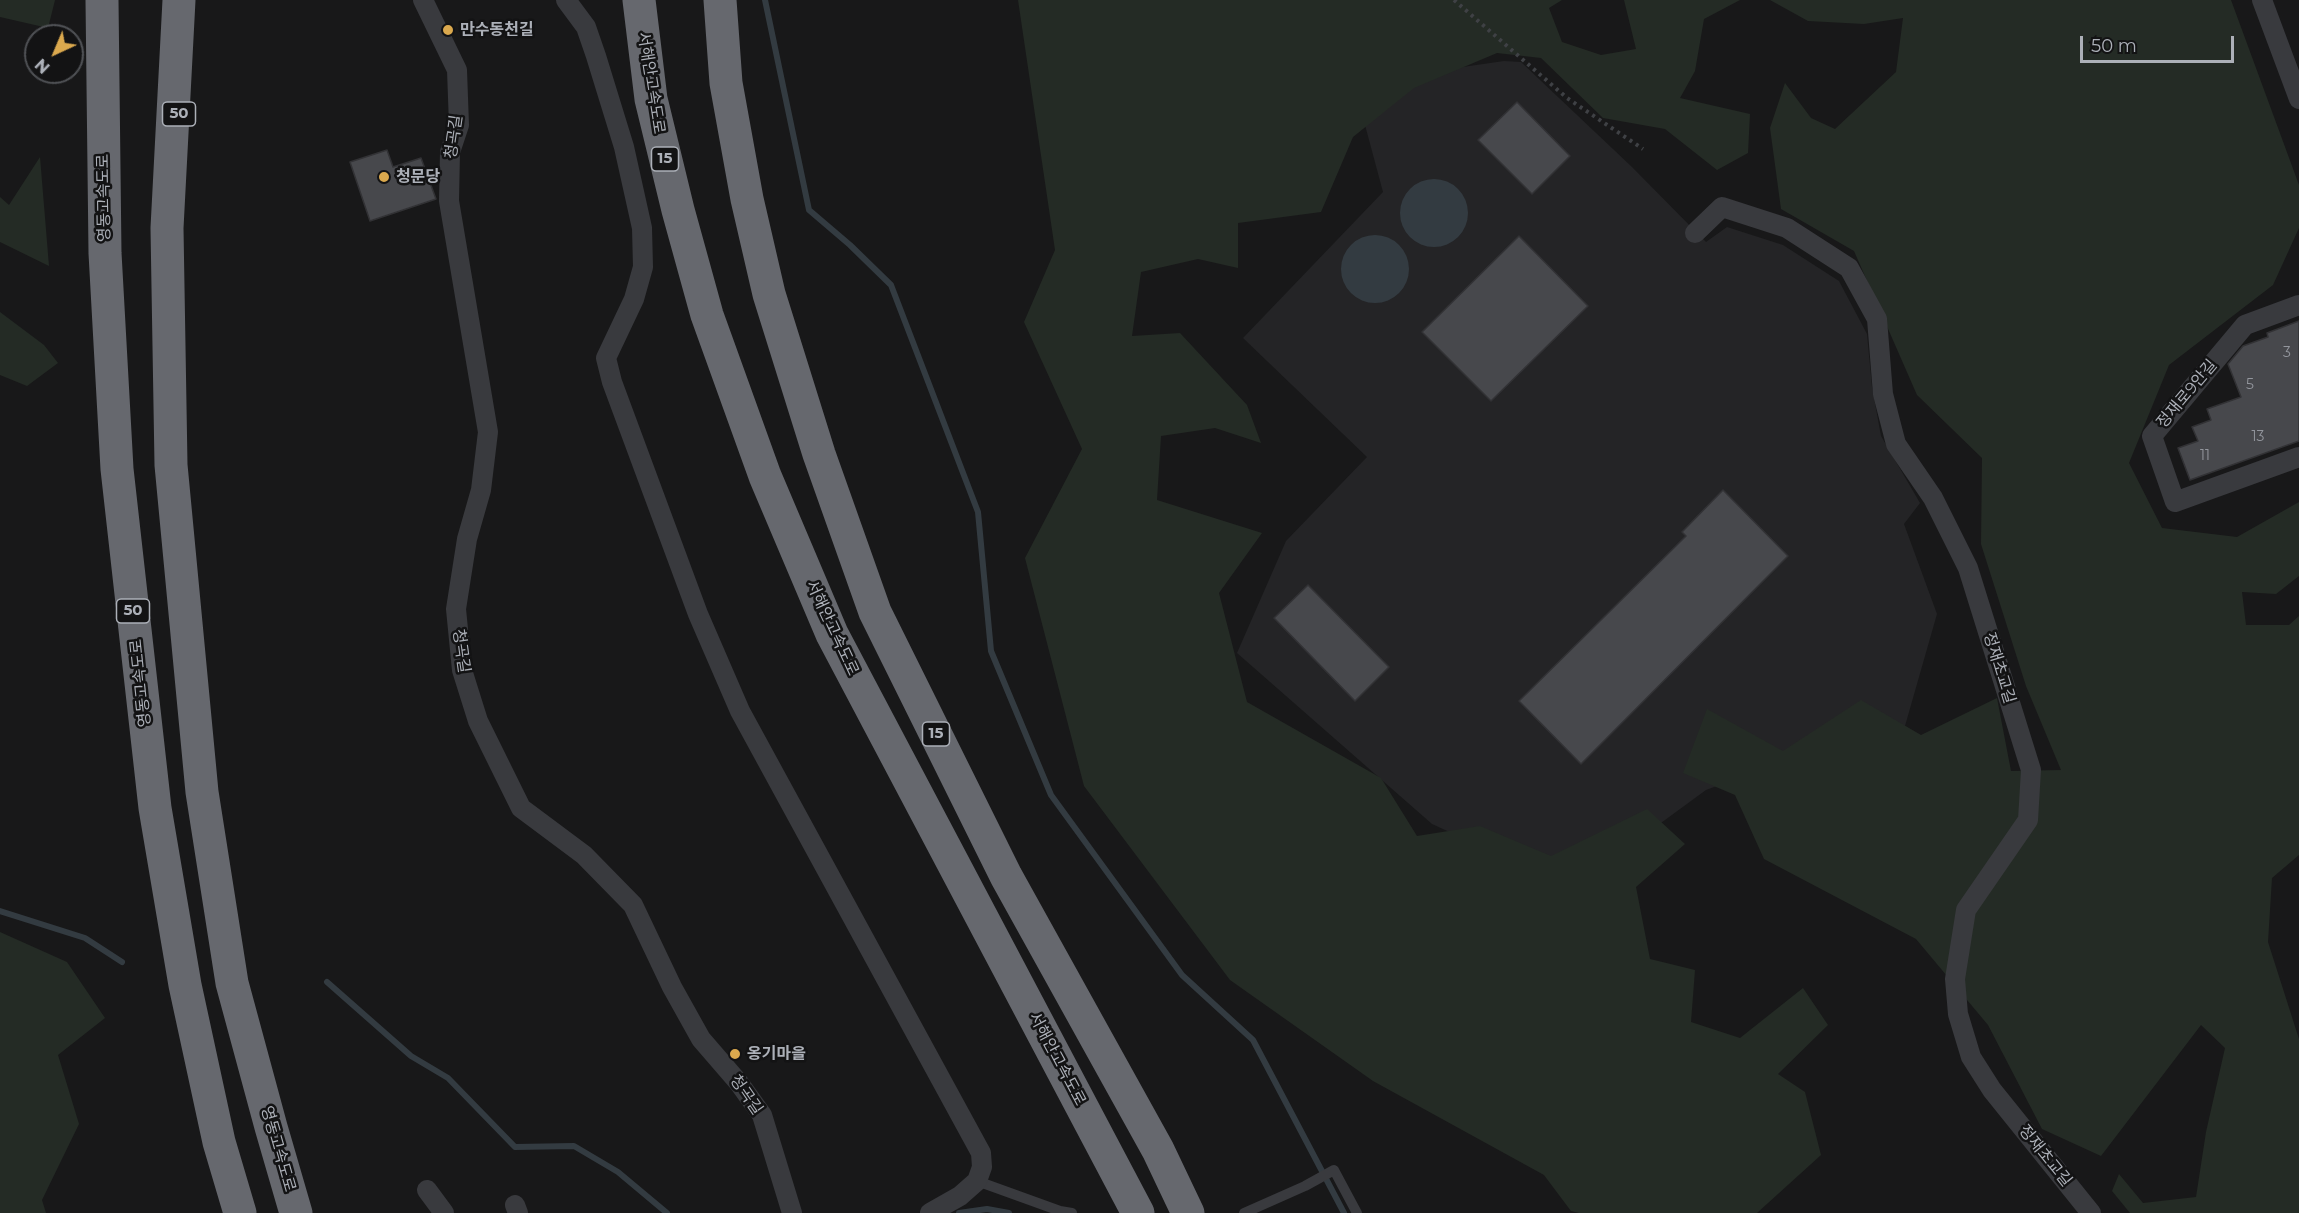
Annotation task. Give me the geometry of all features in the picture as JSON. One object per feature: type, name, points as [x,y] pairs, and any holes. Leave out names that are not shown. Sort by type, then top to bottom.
[{"type":"highway","name":"영동고속도로","points":[[102,0],[105,253],[117,469],[155,808],[185,985],[219,1142],[240,1213]]},
{"type":"highway","name":"영동고속도로","points":[[179,0],[167,228],[171,465],[202,792],[232,984],[296,1213]]},
{"type":"highway","name":"영동고속도로","points":[[167,228],[190,0]]},
{"type":"highway","name":"서해안고속도로","points":[[639,0],[651,99],[678,210],[707,315],[765,476],[832,634],[1138,1213]]},
{"type":"highway","name":"15","points":[[720,0],[726,83],[747,199],[770,294],[819,454],[875,612],[1006,876],[1158,1150],[1188,1213]]},
{"type":"street","name":"청곡길","points":[[423,0],[457,70],[459,125],[450,152],[449,201],[488,432],[481,490],[467,539],[456,609],[462,670],[478,721],[522,808],[584,855],[633,905],[672,987],[701,1039],[739,1083],[762,1115],[792,1213]]},
{"type":"street","points":[[566,0],[586,27],[596,56],[624,147],[642,228],[643,267],[634,299],[606,358],[612,382],[698,614],[740,711],[981,1153],[982,1167],[977,1182],[960,1196],[930,1213]]},
{"type":"street","points":[[2262,0],[2299,99]]},
{"type":"street","name":"정재초교길","points":[[1695,233],[1722,207],[1787,228],[1849,268],[1877,319],[1883,394],[1896,444],[1933,498],[1968,568],[2031,770],[2028,820],[1966,910],[1955,979],[1958,1014],[1971,1057],[1992,1090],[2091,1213]]},
{"type":"street","name":"정재로9안길","points":[[2299,305],[2245,325],[2152,436],[2175,502],[2299,457]]},
{"type":"street","points":[[427,1190],[444,1213]]},
{"type":"lane","points":[[1244,1213],[1305,1186],[1334,1170],[1357,1213]]},
{"type":"lane","points":[[977,1182],[1050,1208],[1072,1213]]},
{"type":"path","points":[[1454,0],[1567,98],[1643,149]]},
{"type":"shaded area","points":[[0,0],[55,0],[49,24],[31,24],[0,17]]},
{"type":"shaded area","points":[[1018,0],[1562,0],[1549,8],[1562,42],[1601,55],[1636,49],[1624,0],[1740,0],[1704,19],[1695,71],[1680,98],[1750,114],[1748,153],[1717,170],[1665,129],[1603,118],[1541,58],[1497,53],[1414,88],[1353,137],[1321,212],[1238,223],[1238,268],[1198,259],[1141,272],[1132,336],[1180,333],[1247,405],[1261,443],[1215,428],[1161,436],[1157,500],[1262,533],[1219,593],[1247,702],[1381,778],[1417,836],[1480,826],[1551,856],[1647,809],[1685,844],[1636,887],[1650,959],[1695,970],[1691,1022],[1740,1038],[1803,988],[1828,1025],[1778,1074],[1805,1092],[1821,1155],[1757,1213],[1579,1213],[1571,1211],[1544,1175],[1373,1081],[1230,980],[1084,786],[1025,558],[1082,449],[1024,322],[1055,250]]},
{"type":"shaded area","points":[[1770,0],[2231,0],[2299,185],[2299,228],[2273,285],[2169,365],[2129,463],[2162,528],[2237,537],[2299,502],[2299,576],[2276,594],[2242,592],[2246,625],[2289,625],[2299,616],[2299,855],[2272,878],[2268,942],[2299,1039],[2299,1213],[2130,1213],[2112,1191],[2119,1174],[2143,1203],[2196,1197],[2206,1132],[2225,1048],[2201,1025],[2101,1156],[2042,1129],[1988,1025],[1916,939],[1764,859],[1735,795],[1683,773],[1707,709],[1783,751],[1861,700],[1921,735],[1997,698],[2011,771],[2061,770],[2026,686],[1981,544],[1982,458],[1917,395],[1854,251],[1781,209],[1770,128],[1785,83],[1811,118],[1835,129],[1896,72],[1903,18],[1864,24],[1808,21]]},
{"type":"shaded area","points":[[1504,61],[1521,62],[1632,167],[1706,242],[1727,227],[1783,245],[1839,281],[1867,334],[1872,387],[1881,436],[1920,503],[1904,524],[1937,614],[1899,747],[1757,771],[1706,790],[1639,839],[1522,865],[1432,824],[1237,653],[1286,541],[1367,457],[1243,338],[1383,192],[1365,125],[1428,72]]},
{"type":"shaded area","points":[[40,157],[49,266],[0,242],[0,197],[9,205]]},
{"type":"shaded area","points":[[1441,179],[1453,185],[1462,194],[1468,206],[1466,226],[1458,237],[1441,247],[1427,247],[1410,237],[1402,226],[1400,206],[1410,189],[1421,181]]},
{"type":"shaded area","points":[[1382,235],[1394,241],[1403,250],[1409,262],[1407,282],[1399,293],[1382,303],[1368,303],[1351,293],[1343,282],[1341,262],[1351,245],[1362,237]]},
{"type":"shaded area","points":[[0,312],[44,345],[58,363],[27,386],[0,375]]},
{"type":"shaded area","points":[[0,932],[67,962],[105,1018],[58,1055],[79,1124],[42,1200],[46,1213],[0,1213]]},
{"type":"building","points":[[1517,102],[1570,156],[1532,194],[1478,140]]},
{"type":"building","points":[[387,150],[393,167],[421,158],[436,199],[370,221],[350,162]]},
{"type":"building","points":[[1519,236],[1588,306],[1491,401],[1422,332]]},
{"type":"building","points":[[2299,321],[2299,441],[2190,480],[2178,448],[2198,441],[2192,427],[2211,420],[2207,409],[2241,397],[2228,364],[2243,346],[2268,337],[2267,333]]},
{"type":"building","points":[[1723,490],[1788,556],[1581,764],[1519,701],[1686,536],[1682,532]]},
{"type":"building","points":[[1308,585],[1389,667],[1355,701],[1274,618]]},
{"type":"waterway","points":[[765,0],[809,210],[850,245],[891,285],[978,512],[991,651],[1051,795],[1182,975],[1253,1040],[1344,1213]]},
{"type":"waterway","points":[[0,911],[85,938],[122,962]]},
{"type":"waterway","points":[[327,982],[411,1056],[448,1078],[515,1147],[574,1146],[618,1172],[667,1213]]},
{"type":"waterway","points":[[959,1213],[987,1209],[1009,1213]]},
{"type":"place","name":"만수동천길","points":[[448,30]]},
{"type":"place","name":"청문당","points":[[384,177]]},
{"type":"place","name":"옹기마을","points":[[735,1054]]}]
